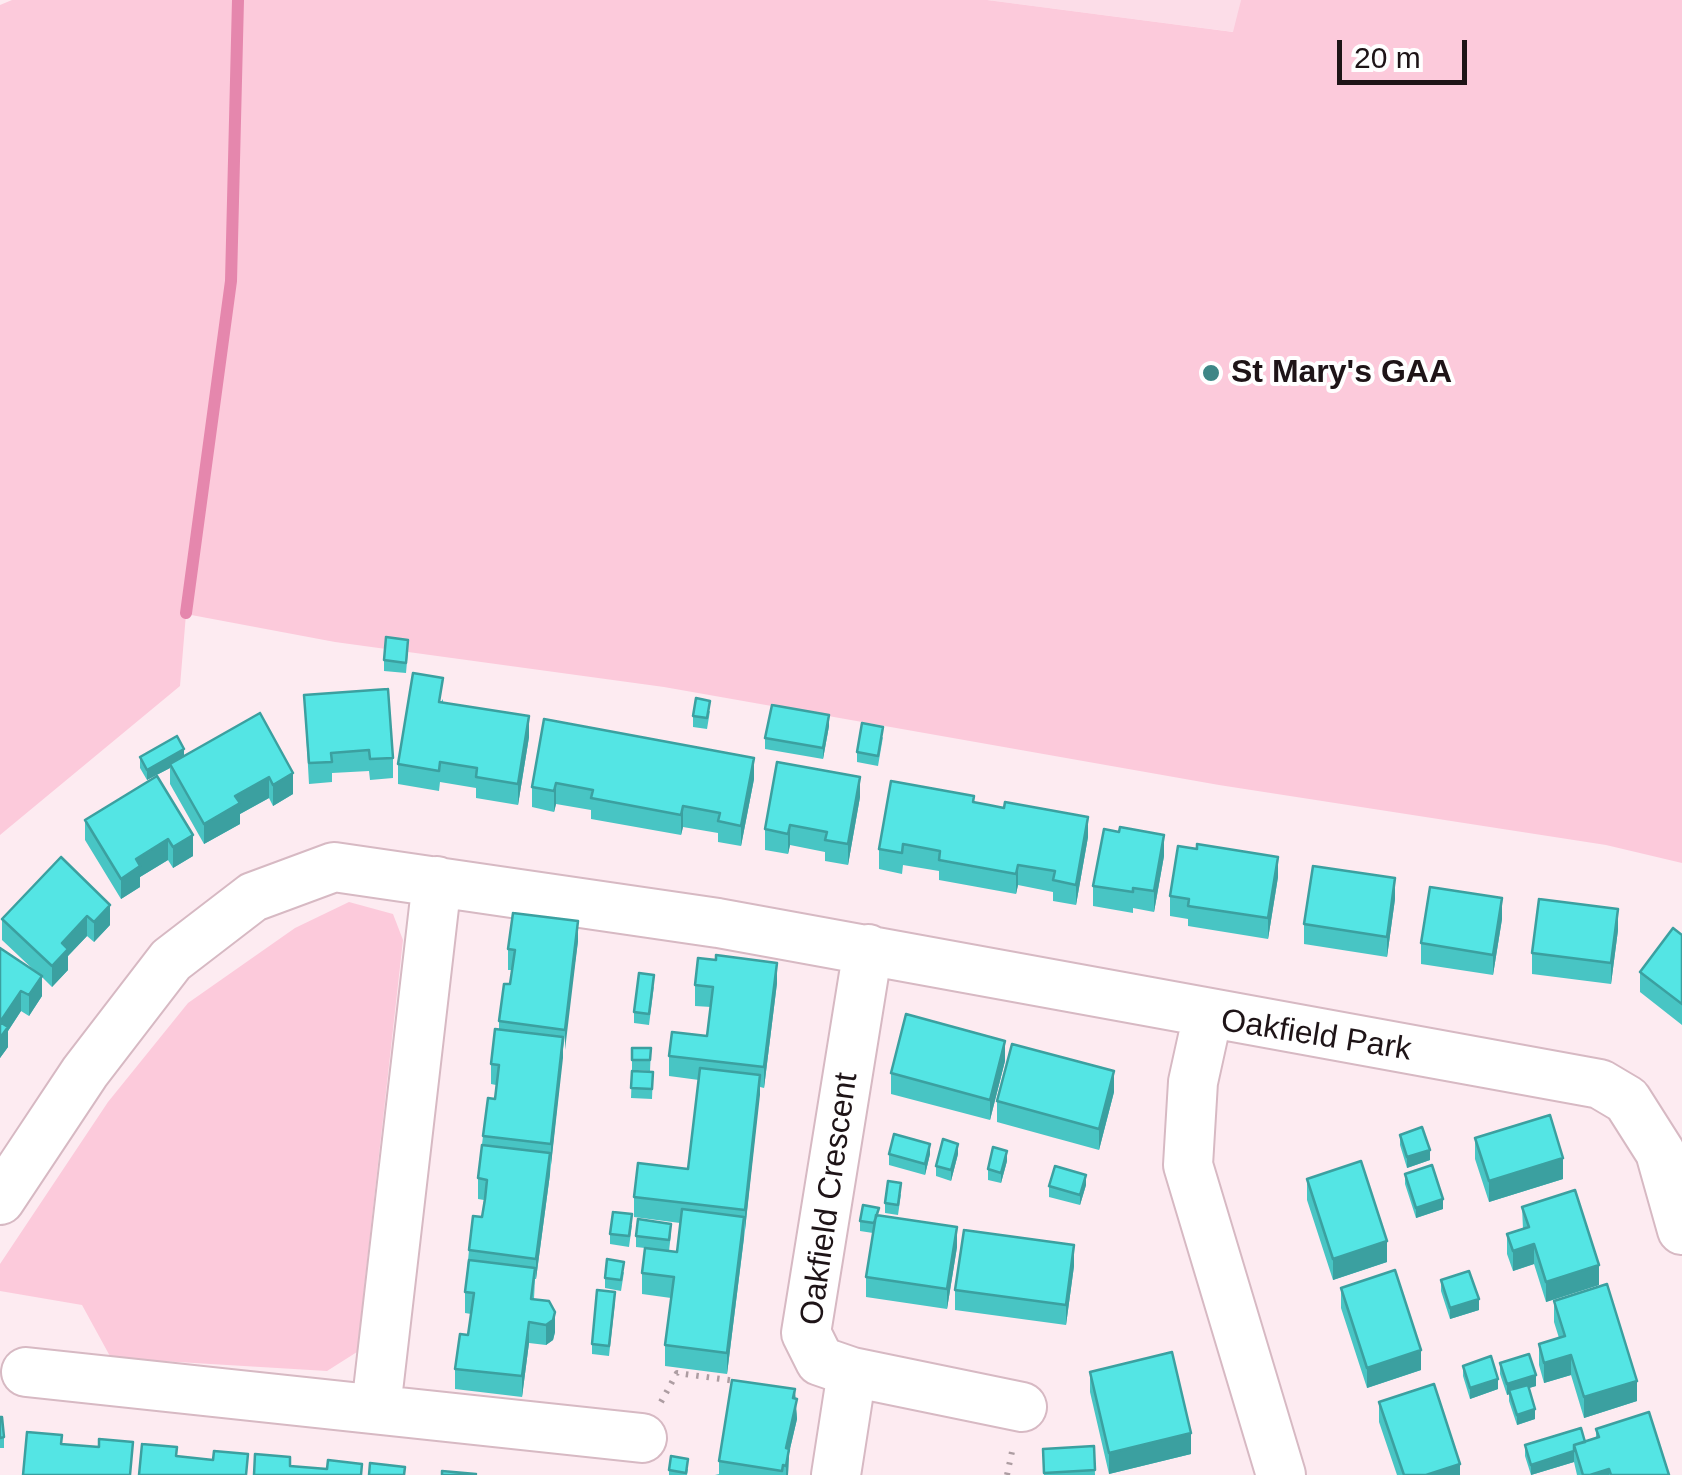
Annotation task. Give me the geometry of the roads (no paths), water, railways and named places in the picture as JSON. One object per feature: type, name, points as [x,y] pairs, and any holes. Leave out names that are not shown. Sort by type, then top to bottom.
[{"type":"street","points":[[0,1200],[85,1072],[171,960],[252,897],[334,867],[718,922],[1208,1014]]},
{"type":"street","points":[[376,1408],[437,881]]},
{"type":"street","name":"Oakfield Crescent","points":[[868,949],[806,1334],[820,1361],[852,1372],[1022,1407]]},
{"type":"street","name":"Oakfield Park","points":[[1281,1475],[1188,1165],[1193,1082],[1208,1014],[1600,1084],[1627,1100],[1660,1152],[1682,1230]]},
{"type":"street","points":[[26,1372],[642,1438]]},
{"type":"street","points":[[836,1475],[852,1372]]},
{"type":"waterway","points":[[186,613],[231,281],[238,0]]},
{"type":"place","name":"St Mary's GAA","points":[[1211,373]]}]
